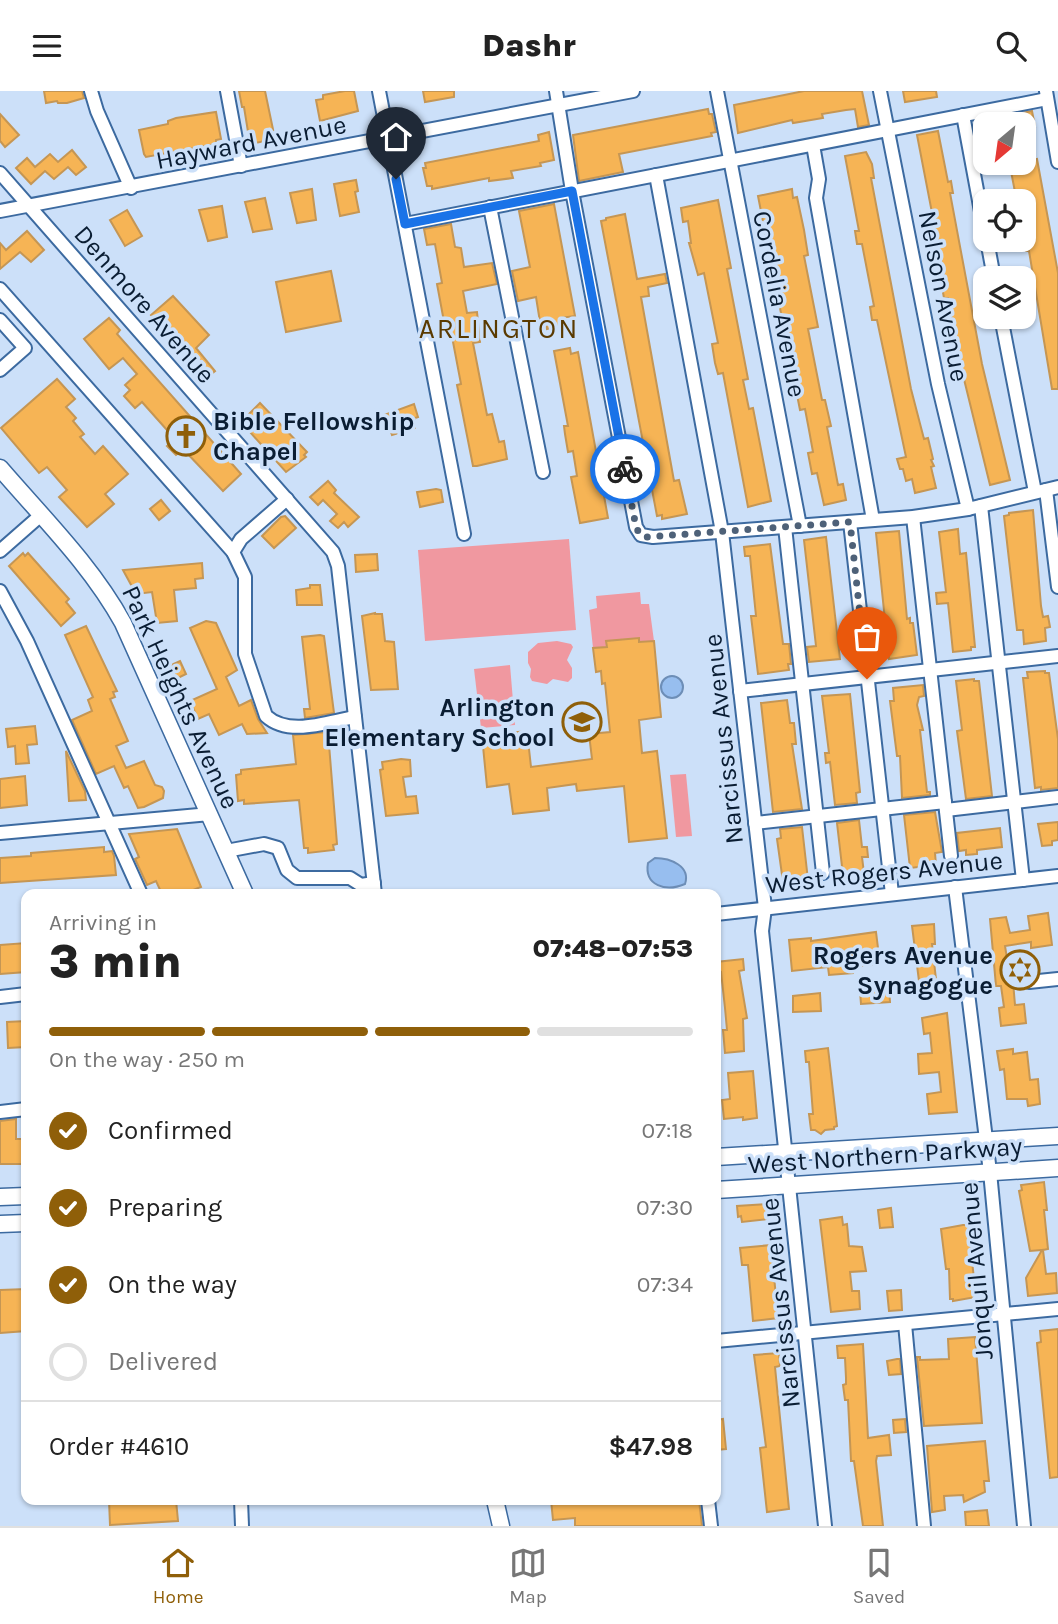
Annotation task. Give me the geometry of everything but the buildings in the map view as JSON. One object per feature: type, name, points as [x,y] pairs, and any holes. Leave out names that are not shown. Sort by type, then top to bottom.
[{"type":"main road","name":"Park Heights Avenue","points":[[0,468],[99,583],[124,623],[226,851],[239,889]]},
{"type":"main road","name":"West Northern Parkway","points":[[721,1157],[1058,1136]]},
{"type":"main road","name":"West Northern Parkway","points":[[721,1190],[1058,1168]]},
{"type":"main road","points":[[0,1197],[21,1196]]},
{"type":"main road","points":[[0,1224],[21,1223]]},
{"type":"main road","points":[[496,1505],[501,1526]]},
{"type":"street","points":[[91,91],[131,188]]},
{"type":"street","points":[[227,91],[241,166]]},
{"type":"street","points":[[379,91],[464,534]]},
{"type":"street","points":[[556,91],[572,191],[636,527],[640,535],[653,537],[913,517],[974,507],[1046,490]]},
{"type":"street","name":"Hayward Avenue","points":[[0,211],[633,91]]},
{"type":"street","name":"Cordelia Avenue","points":[[717,91],[800,526]]},
{"type":"street","name":"Nelson Avenue","points":[[880,91],[938,384],[974,507],[998,663],[1023,880]]},
{"type":"street","points":[[405,224],[888,130],[1046,95],[1058,162]]},
{"type":"street","points":[[962,115],[976,189]]},
{"type":"street","points":[[813,145],[819,179],[816,198],[873,520]]},
{"type":"street","name":"Denmore Avenue","points":[[0,173],[337,559],[374,889]]},
{"type":"street","name":"Narcissus Avenue","points":[[656,175],[722,532],[765,908],[762,931],[825,1526]]},
{"type":"street","points":[[490,207],[543,472]]},
{"type":"street","points":[[0,289],[233,552],[245,577],[244,654],[266,716],[279,726],[294,728],[355,717]]},
{"type":"street","points":[[0,320],[25,348],[0,370]]},
{"type":"street","points":[[1004,329],[1046,490],[1058,587]]},
{"type":"street","points":[[233,552],[241,539],[287,499]]},
{"type":"street","points":[[0,551],[41,515]]},
{"type":"street","points":[[913,517],[951,856]]},
{"type":"street","points":[[850,522],[892,894]]},
{"type":"street","points":[[785,527],[823,873]]},
{"type":"street","points":[[0,591],[27,641],[139,889]]},
{"type":"street","points":[[740,691],[1058,656]]},
{"type":"street","points":[[755,823],[882,809],[1058,797]]},
{"type":"street","points":[[0,833],[210,814]]},
{"type":"street","points":[[226,851],[264,843],[278,848],[287,870],[297,878],[350,879],[374,889]]},
{"type":"street","name":"West Rogers Avenue","points":[[721,913],[1058,876]]},
{"type":"street","name":"Jonquil Avenue","points":[[955,887],[990,1172],[1024,1526]]},
{"type":"street","points":[[1029,982],[1058,979]]},
{"type":"street","points":[[0,997],[21,995]]},
{"type":"street","points":[[0,1112],[21,1110]]},
{"type":"street","points":[[721,1341],[1058,1309]]},
{"type":"street","points":[[905,1324],[924,1526]]},
{"type":"street","points":[[241,1505],[242,1526]]},
{"type":"street","points":[[709,1505],[711,1526]]},
{"type":"shaded area","points":[[569,539],[576,630],[425,641],[418,550]]},
{"type":"shaded area","points":[[640,592],[641,604],[649,604],[654,641],[639,642],[638,638],[607,641],[607,647],[593,648],[589,610],[597,608],[596,596]]},
{"type":"shaded area","points":[[557,641],[571,644],[573,647],[567,660],[572,668],[572,678],[568,682],[553,679],[547,684],[532,681],[528,652],[538,643]]},
{"type":"shaded area","points":[[510,665],[515,725],[481,728],[474,669]]},
{"type":"shaded area","points":[[686,774],[692,836],[676,837],[670,775]]},
{"type":"water","points":[[672,676],[680,679],[683,687],[680,695],[672,698],[664,695],[661,687],[664,679]]},
{"type":"water","points":[[655,858],[678,864],[685,872],[685,884],[664,887],[653,882],[649,877],[648,863]]},
{"type":"way so far","points":[[625,469],[636,527],[640,535],[646,537],[850,522],[867,679]]},
{"type":"place","name":"Bible Fellowship Chapel","points":[[186,436]]},
{"type":"place","name":"Arlington Elementary School","points":[[582,722]]},
{"type":"place","name":"Rogers Avenue Synagogue","points":[[1020,970]]},
{"type":"district","name":"ARLINGTON","points":[[499,328]]},
{"type":"route","points":[[396,179],[405,224],[572,191],[625,469]]}]
